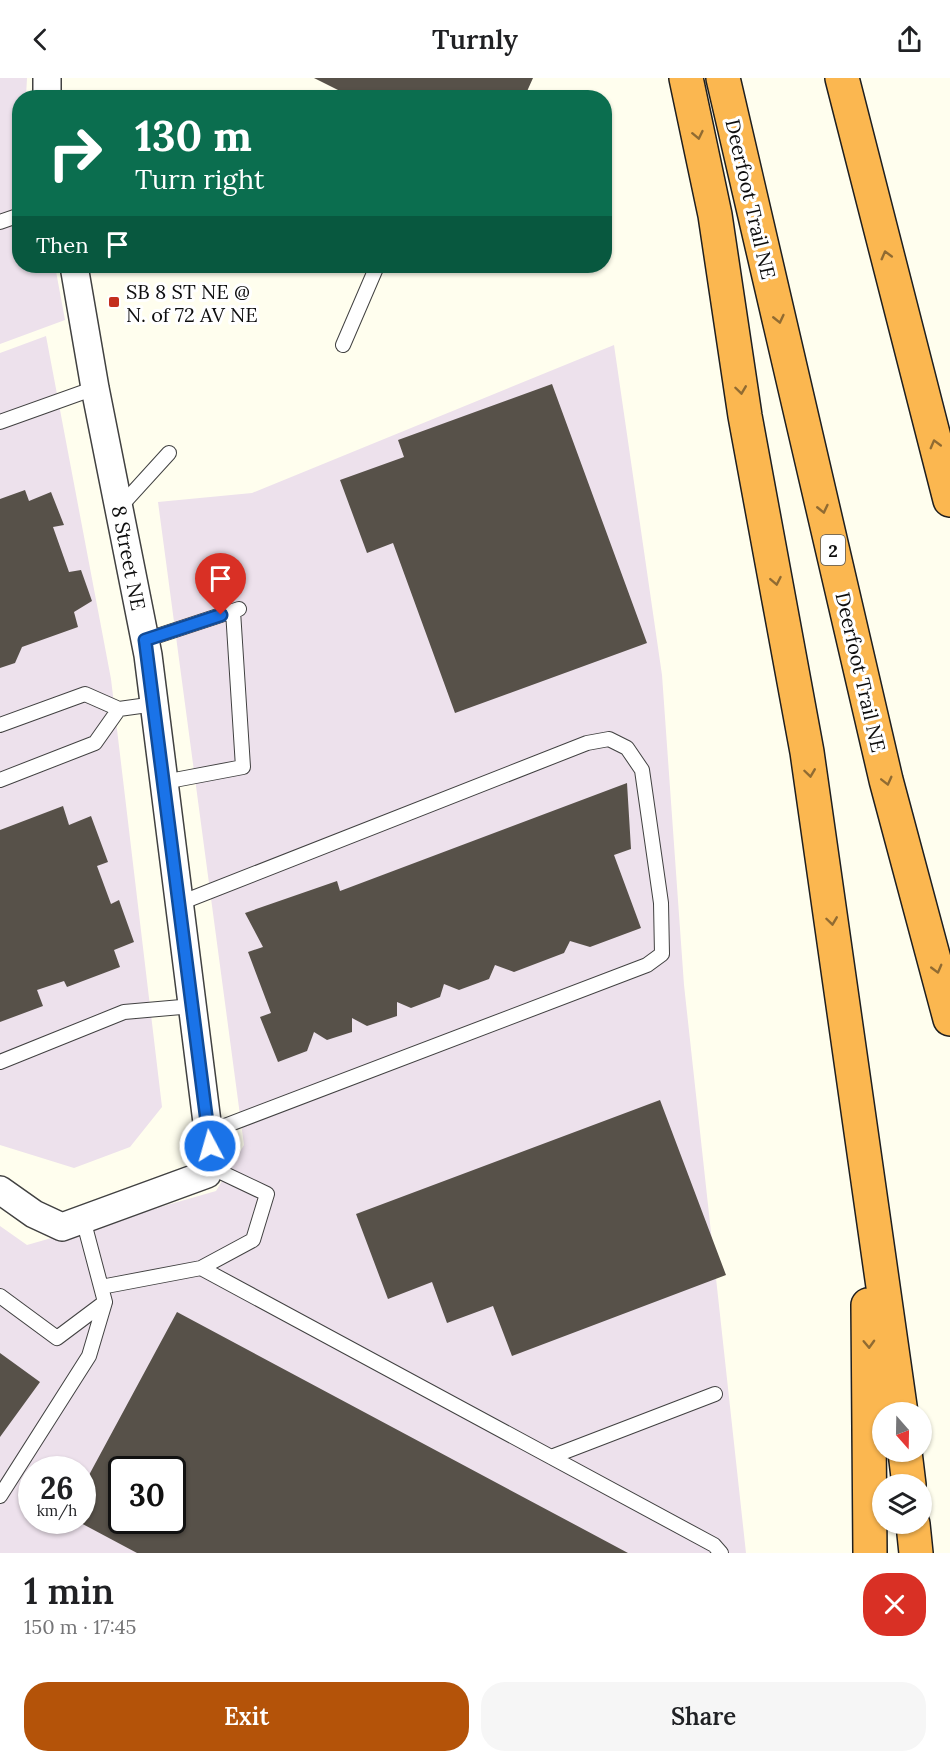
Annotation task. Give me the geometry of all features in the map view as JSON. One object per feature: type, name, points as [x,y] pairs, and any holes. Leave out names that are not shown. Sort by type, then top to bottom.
[{"type":"highway","points":[[686,78],[715,215],[745,416],[807,752],[861,1118],[900,1402]]},
{"type":"highway","name":"Deerfoot Trail NE","points":[[723,78],[886,780],[950,1019]]},
{"type":"highway","points":[[842,78],[950,500]]},
{"type":"highway","points":[[861,1118],[870,1357],[870,1553]]},
{"type":"highway","points":[[914,1534],[916,1553]]},
{"type":"street","name":"8 Street NE","points":[[75,273],[95,388],[145,640],[209,1132],[208,1170]]},
{"type":"street","points":[[0,1190],[34,1214],[73,1223],[208,1170]]},
{"type":"lane","points":[[343,345],[374,273]]},
{"type":"lane","points":[[0,422],[95,388]]},
{"type":"lane","points":[[119,508],[169,453]]},
{"type":"lane","points":[[145,640],[236,610],[243,767],[164,782]]},
{"type":"lane","points":[[0,725],[85,694],[119,709],[154,704]]},
{"type":"lane","points":[[0,780],[95,743],[119,709]]},
{"type":"lane","points":[[180,903],[587,742],[609,739],[627,748],[642,770],[662,903],[662,954],[647,965],[209,1132]]},
{"type":"lane","points":[[0,1062],[124,1012],[193,1006]]},
{"type":"lane","points":[[101,1287],[201,1268],[253,1240],[267,1194],[208,1170]]},
{"type":"lane","points":[[0,1496],[89,1356],[105,1302],[101,1287],[73,1223]]},
{"type":"lane","points":[[201,1268],[714,1545],[721,1553]]},
{"type":"lane","points":[[0,1296],[57,1338],[105,1302]]},
{"type":"lane","points":[[551,1457],[715,1394]]},
{"type":"shaded area","points":[[0,78],[27,78],[26,90],[12,90],[12,273],[56,273],[65,320],[0,344]]},
{"type":"shaded area","points":[[46,336],[111,679],[162,1107],[130,1147],[74,1168],[0,1145],[0,353]]},
{"type":"shaded area","points":[[614,345],[662,675],[684,985],[746,1553],[0,1553],[0,1226],[27,1245],[216,1191],[244,1145],[158,502],[252,493]]},
{"type":"building","points":[[314,78],[533,78],[528,90],[338,90]]},
{"type":"building","points":[[552,384],[647,643],[455,713],[393,543],[367,553],[340,480],[404,457],[398,440]]},
{"type":"building","points":[[25,490],[29,501],[51,492],[64,525],[53,527],[69,572],[81,570],[92,601],[74,612],[78,627],[22,647],[15,663],[0,668],[0,499]]},
{"type":"building","points":[[627,783],[631,849],[614,855],[641,928],[590,947],[570,941],[564,953],[514,972],[495,965],[489,979],[459,990],[444,984],[440,997],[411,1008],[397,1002],[397,1016],[367,1026],[352,1018],[352,1032],[327,1040],[314,1032],[307,1051],[278,1062],[260,1017],[271,1013],[248,952],[263,947],[245,913],[337,881],[340,891]]},
{"type":"building","points":[[63,806],[69,825],[91,816],[108,862],[97,866],[111,904],[119,900],[134,942],[114,950],[120,967],[67,987],[64,981],[37,990],[43,1006],[0,1022],[0,830]]},
{"type":"building","points":[[660,1100],[726,1275],[512,1356],[493,1306],[447,1323],[432,1282],[388,1299],[356,1214]]},
{"type":"building","points":[[177,1312],[628,1553],[137,1553],[96,1531],[96,1462]]},
{"type":"building","points":[[0,1353],[40,1382],[0,1437]]},
{"type":"place","name":"SB 8 ST NE @ N. of 72 AV NE","points":[[114,302]]},
{"type":"route","points":[[210,1146],[183,919],[145,640],[221,615]]}]
